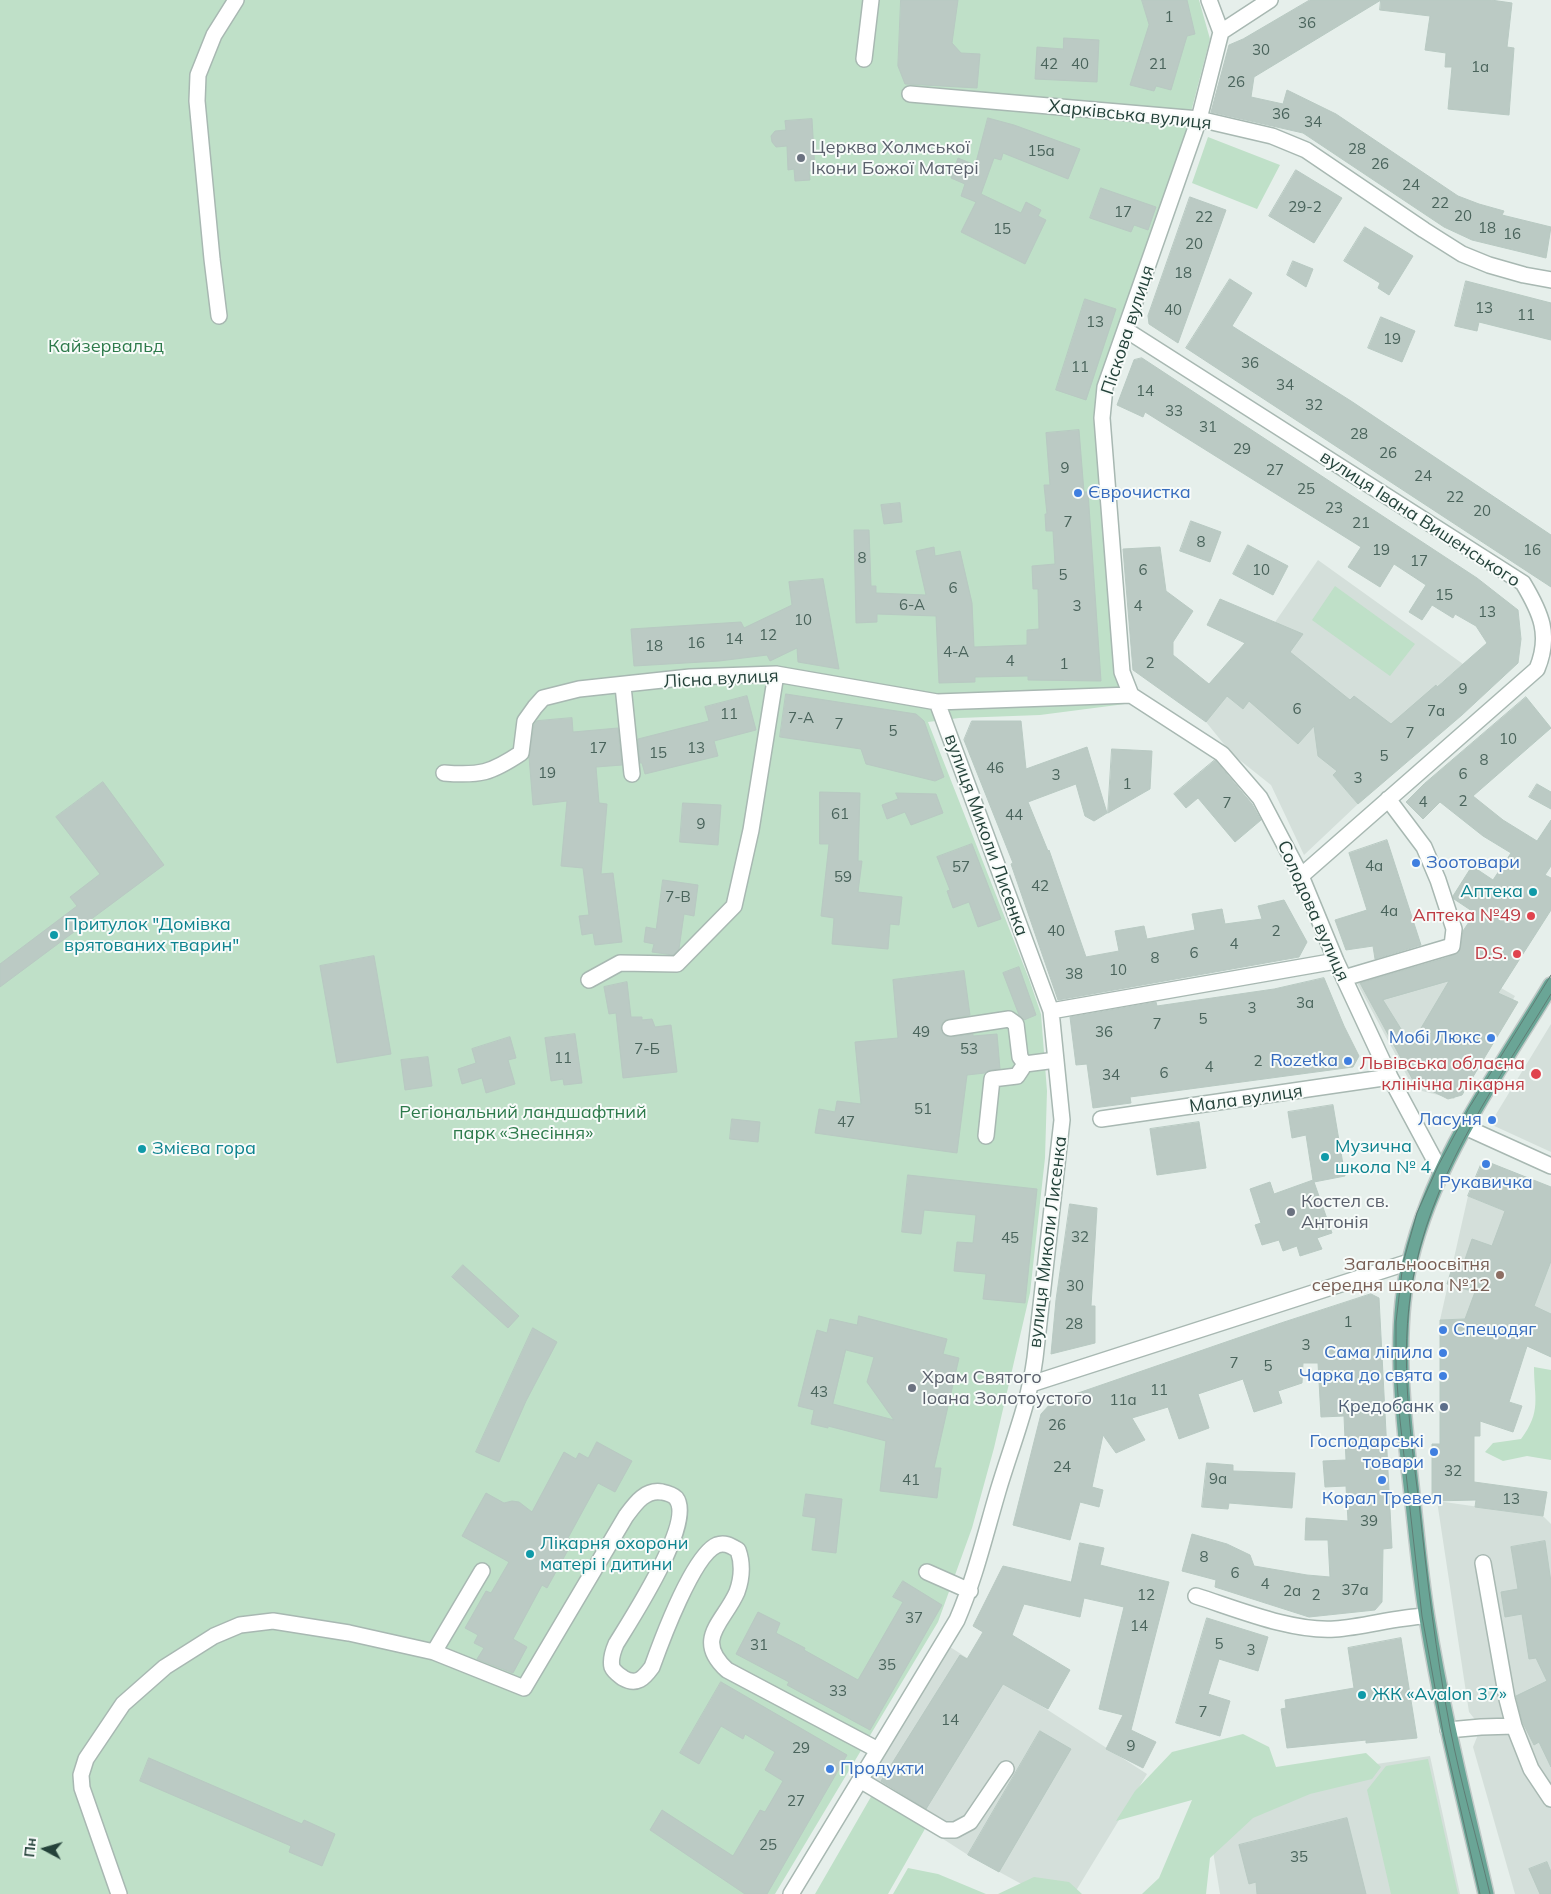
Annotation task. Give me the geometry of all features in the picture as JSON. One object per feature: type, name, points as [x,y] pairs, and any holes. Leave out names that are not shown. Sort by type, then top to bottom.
[{"type":"main road","points":[[1486,1894],[1448,1730],[1426,1616],[1404,1420],[1401,1346],[1404,1302],[1409,1262],[1441,1172],[1465,1127],[1551,985]]},
{"type":"street","points":[[220,316],[212,259],[197,101],[198,75],[214,35],[236,0]]},
{"type":"street","points":[[864,60],[871,0]]},
{"type":"street","points":[[1209,0],[1221,32],[1270,0]]},
{"type":"street","name":"Піскова вулиця","points":[[1131,695],[1122,672],[1102,418],[1105,388],[1200,119],[1221,32]]},
{"type":"street","name":"Харківська вулиця","points":[[910,94],[1200,119],[1272,136],[1306,150],[1462,254],[1489,265],[1551,280]]},
{"type":"street","name":"вулиця Івана Вишенського","points":[[1126,330],[1523,583],[1536,604],[1544,636],[1544,652],[1537,669],[1301,876]]},
{"type":"street","points":[[589,980],[620,963],[677,964],[734,906],[751,830],[776,674]]},
{"type":"street","name":"Лісна вулиця","points":[[444,773],[475,775],[499,768],[521,753],[525,721],[534,707],[543,698],[579,689],[623,686],[690,677],[776,674],[937,702],[1131,695]]},
{"type":"street","points":[[623,686],[632,774]]},
{"type":"street","name":"Солодова вулиця","points":[[1131,695],[1222,754],[1260,798],[1301,876],[1336,961],[1390,1077],[1441,1172]]},
{"type":"street","name":"вулиця Миколи Лисенка","points":[[791,1894],[957,1620],[970,1591],[998,1490],[1031,1384],[1062,1120],[1051,1010],[937,702]]},
{"type":"street","points":[[1344,978],[1452,946],[1454,929],[1438,880],[1424,846],[1388,799]]},
{"type":"street","points":[[1051,1010],[1336,961]]},
{"type":"street","points":[[950,1028],[1009,1019],[1016,1024],[1020,1057],[1025,1064]]},
{"type":"street","points":[[986,1136],[992,1079],[1017,1076],[1025,1064],[1056,1060]]},
{"type":"street","name":"Мала вулиця","points":[[1102,1120],[1390,1077]]},
{"type":"street","points":[[1465,1127],[1551,1166]]},
{"type":"street","points":[[1031,1384],[1409,1262]]},
{"type":"street","points":[[119,1894],[82,1788],[81,1774],[86,1759],[122,1704],[165,1667],[214,1636],[240,1625],[273,1621],[349,1633],[434,1652],[524,1688],[626,1516],[639,1500],[648,1494],[658,1491],[669,1493],[676,1499],[679,1508],[675,1532],[662,1565],[616,1644],[612,1656],[612,1666],[616,1673],[628,1681],[638,1682],[644,1678],[652,1667],[690,1577],[709,1550],[718,1545],[728,1544],[738,1550],[742,1561],[736,1594],[720,1618],[711,1638],[712,1648],[720,1664],[727,1670],[878,1750]]},
{"type":"street","points":[[1483,1563],[1507,1699],[1514,1726],[1531,1769],[1551,1799]]},
{"type":"street","points":[[434,1652],[482,1571]]},
{"type":"street","points":[[927,1572],[970,1591]]},
{"type":"street","points":[[1196,1596],[1286,1624],[1317,1629],[1334,1629],[1426,1616]]},
{"type":"street","points":[[1448,1730],[1481,1726],[1514,1726]]},
{"type":"street","points":[[860,1780],[944,1830],[955,1830],[970,1822],[1006,1769]]},
{"type":"shaded area","points":[[1318,560],[1463,664],[1333,775],[1358,804],[1304,855],[1271,785],[1232,754],[1206,722]]},
{"type":"shaded area","points":[[1442,954],[1515,996],[1454,1099],[1414,1089],[1356,981]]},
{"type":"shaded area","name":"Львівська обласна клінічна лікарня","points":[[1551,1024],[1551,1152],[1490,1124]]},
{"type":"shaded area","name":"Загальноосвітня середня школа №12","points":[[1468,1196],[1551,1230],[1551,1357],[1466,1319],[1440,1320]]},
{"type":"shaded area","points":[[1437,1501],[1543,1516],[1551,1524],[1551,1894],[1515,1894],[1473,1747],[1481,1727],[1469,1712]]},
{"type":"shaded area","points":[[947,1645],[1147,1774],[1074,1894],[1040,1894],[968,1855],[862,1787]]},
{"type":"shaded area","points":[[1430,1756],[1460,1894],[1220,1894],[1203,1790]]},
{"type":"green space","name":"Регіональний ландшафтний парк «Знесіння»","points":[[0,0],[1199,0],[1210,39],[1184,139],[1097,391],[1109,425],[1115,492],[1126,663],[1125,704],[1040,715],[959,718],[928,722],[1041,1014],[1047,1091],[1045,1158],[1030,1293],[994,1448],[972,1528],[938,1622],[775,1894],[0,1894]]},
{"type":"green space","points":[[1208,137],[1280,165],[1257,209],[1192,183]]},
{"type":"green space","points":[[1335,586],[1415,644],[1390,676],[1312,620]]},
{"type":"green space","points":[[1534,1367],[1551,1370],[1551,1460],[1527,1456],[1503,1461],[1485,1452],[1493,1443],[1521,1439],[1528,1429],[1535,1404]]},
{"type":"green space","points":[[1243,1734],[1269,1747],[1276,1767],[1366,1753],[1381,1767],[1372,1779],[1310,1794],[1253,1818],[1210,1858],[1206,1894],[1142,1894],[1159,1878],[1192,1800],[1116,1821],[1135,1791],[1172,1752]]},
{"type":"green space","points":[[1428,1759],[1458,1894],[1391,1894],[1367,1790],[1386,1766]]},
{"type":"green space","points":[[872,1795],[926,1827],[888,1894],[815,1894]]},
{"type":"green space","points":[[908,1868],[938,1874],[986,1894],[893,1894]]},
{"type":"green space","points":[[1034,1877],[1069,1882],[1082,1894],[998,1894]]},
{"type":"building","points":[[901,0],[958,0],[952,43],[961,53],[980,54],[977,88],[905,84],[898,66]]},
{"type":"building","points":[[1142,0],[1187,0],[1195,34],[1187,36],[1171,90],[1156,86],[1154,91],[1130,85],[1149,25]]},
{"type":"building","points":[[1310,0],[1381,0],[1254,77],[1251,97],[1283,104],[1287,90],[1336,114],[1458,196],[1504,211],[1502,215],[1551,227],[1546,258],[1472,240],[1444,227],[1303,133],[1211,112],[1229,45],[1243,39]]},
{"type":"building","points":[[1381,0],[1491,0],[1512,3],[1507,47],[1514,48],[1509,115],[1448,109],[1452,67],[1445,67],[1446,53],[1425,50],[1430,16],[1380,10]]},
{"type":"building","points":[[1064,38],[1099,40],[1097,82],[1035,79],[1037,47],[1063,49]]},
{"type":"building","points":[[988,118],[1014,125],[1080,149],[1068,179],[1003,153],[1001,160],[994,158],[981,194],[1021,213],[1026,202],[1041,210],[1038,216],[1046,220],[1025,264],[961,232],[976,202],[961,196],[965,184],[951,178],[958,158],[975,165]]},
{"type":"building","name":"Церква Холмської Ікони Божої Матері","points":[[812,119],[815,171],[809,171],[810,180],[795,181],[794,169],[788,170],[787,146],[776,147],[772,142],[771,136],[775,131],[786,130],[785,121]]},
{"type":"building","points":[[1296,170],[1342,198],[1314,243],[1269,216]]},
{"type":"building","points":[[1101,188],[1156,207],[1148,230],[1134,225],[1131,232],[1090,218]]},
{"type":"building","points":[[1190,197],[1226,210],[1178,343],[1149,324],[1148,316]]},
{"type":"building","points":[[1365,227],[1413,256],[1389,295],[1378,288],[1380,283],[1344,261]]},
{"type":"building","points":[[1293,261],[1313,269],[1306,287],[1287,275]]},
{"type":"building","points":[[1230,279],[1252,293],[1232,326],[1351,401],[1551,535],[1551,587],[1186,348]]},
{"type":"building","points":[[1466,281],[1551,303],[1551,340],[1479,322],[1477,331],[1455,326]]},
{"type":"building","points":[[1085,299],[1116,309],[1086,400],[1056,390]]},
{"type":"building","points":[[1381,317],[1415,331],[1402,362],[1368,348]]},
{"type":"building","points":[[1142,358],[1477,578],[1518,610],[1521,639],[1518,663],[1462,715],[1358,804],[1333,775],[1337,771],[1318,756],[1314,726],[1298,744],[1249,701],[1243,709],[1227,696],[1206,722],[1133,670],[1123,549],[1160,547],[1166,591],[1193,611],[1173,642],[1173,655],[1209,684],[1245,643],[1207,625],[1220,599],[1303,634],[1290,652],[1350,700],[1354,696],[1391,724],[1487,643],[1476,626],[1455,614],[1453,618],[1432,605],[1422,620],[1409,612],[1426,585],[1394,564],[1380,587],[1348,567],[1361,547],[1145,412],[1143,417],[1117,405],[1134,360]]},
{"type":"building","points":[[1079,430],[1084,492],[1088,492],[1101,681],[1028,680],[1028,676],[975,677],[975,682],[939,683],[936,616],[877,614],[877,622],[856,623],[854,530],[869,530],[871,586],[876,586],[876,593],[926,595],[916,551],[934,547],[935,556],[960,551],[972,603],[974,647],[1027,645],[1027,630],[1039,629],[1038,589],[1033,589],[1032,566],[1055,564],[1053,531],[1046,531],[1045,514],[1047,514],[1044,485],[1050,485],[1046,433]]},
{"type":"building","points":[[900,503],[902,522],[884,524],[881,505]]},
{"type":"building","points":[[1191,521],[1221,532],[1210,562],[1180,551]]},
{"type":"building","points":[[1248,545],[1288,566],[1273,595],[1233,574]]},
{"type":"building","points":[[823,579],[839,669],[798,662],[797,648],[770,661],[767,655],[719,661],[634,666],[631,629],[741,622],[744,628],[792,605],[789,582]]},
{"type":"building","points":[[786,694],[916,714],[924,721],[944,777],[935,781],[866,764],[861,749],[780,737]]},
{"type":"building","points":[[747,696],[756,730],[714,741],[718,756],[645,774],[642,763],[640,763],[638,739],[709,721],[705,707]]},
{"type":"building","points":[[1526,697],[1551,728],[1473,796],[1503,820],[1537,841],[1551,820],[1551,866],[1545,875],[1551,878],[1551,910],[1498,993],[1518,1002],[1462,1095],[1448,1099],[1414,1082],[1360,983],[1446,958],[1459,952],[1463,931],[1475,913],[1454,899],[1453,896],[1472,866],[1493,880],[1511,853],[1483,836],[1440,802],[1423,819],[1406,802],[1424,784]],"holes":[[[1449,981],[1411,1045],[1383,1000]]]},
{"type":"building","points":[[572,718],[573,732],[618,728],[622,765],[596,767],[599,803],[607,804],[601,874],[613,873],[622,942],[595,945],[593,933],[582,935],[579,916],[589,915],[583,868],[561,866],[567,801],[533,805],[529,757],[534,725],[537,721]]},
{"type":"building","points":[[972,721],[1021,721],[1026,769],[1087,747],[1107,813],[1094,821],[1085,816],[1076,784],[1028,802],[1049,850],[1086,957],[1119,951],[1115,931],[1144,926],[1147,939],[1195,930],[1192,914],[1222,909],[1225,924],[1262,919],[1258,906],[1284,900],[1307,942],[1299,957],[1058,1000],[1011,864],[1013,863],[964,740]]},
{"type":"building","points":[[1112,749],[1152,751],[1150,789],[1108,813]]},
{"type":"building","points":[[1215,760],[1252,804],[1261,820],[1235,842],[1198,798],[1186,808],[1174,794]]},
{"type":"building","points":[[103,782],[164,865],[0,987],[0,964],[77,906],[70,897],[100,874],[56,817]]},
{"type":"building","points":[[1537,784],[1551,792],[1551,809],[1529,797]]},
{"type":"building","points":[[820,792],[860,793],[858,861],[862,861],[858,892],[902,897],[899,925],[890,924],[888,949],[832,944],[834,918],[821,916],[829,844],[820,844]]},
{"type":"building","points":[[896,793],[936,794],[943,813],[911,825],[905,812],[887,819],[882,805],[898,799]]},
{"type":"building","points":[[683,803],[721,805],[718,845],[680,842]]},
{"type":"building","points":[[1387,840],[1421,945],[1375,959],[1373,946],[1346,950],[1335,920],[1367,910],[1349,853]]},
{"type":"building","points":[[972,844],[1001,919],[978,927],[969,902],[953,908],[947,891],[950,890],[937,857]]},
{"type":"building","points":[[663,880],[698,885],[694,916],[684,914],[679,949],[673,955],[652,952],[654,944],[644,942],[646,927],[656,929]]},
{"type":"building","points":[[374,956],[391,1054],[337,1063],[320,966]]},
{"type":"building","points":[[1019,967],[1036,1015],[1024,1020],[1019,1015],[1003,973]]},
{"type":"building","points":[[964,971],[970,1015],[945,1020],[941,1030],[946,1036],[951,1037],[973,1034],[973,1036],[997,1034],[1000,1069],[967,1075],[957,1153],[815,1133],[819,1109],[835,1112],[837,1101],[861,1104],[855,1042],[898,1038],[893,980]]},
{"type":"building","points":[[1324,978],[1359,1056],[1353,1067],[1130,1097],[1131,1103],[1093,1108],[1087,1064],[1076,1065],[1070,1017],[1156,1002],[1157,1006],[1274,989]]},
{"type":"building","points":[[627,982],[631,1017],[642,1017],[642,1020],[652,1019],[655,1027],[671,1025],[677,1072],[623,1078],[616,1013],[609,1014],[604,987]]},
{"type":"building","points":[[575,1034],[582,1083],[564,1085],[563,1079],[551,1081],[545,1038]]},
{"type":"building","points":[[510,1037],[516,1058],[508,1060],[515,1084],[486,1093],[482,1078],[462,1084],[458,1069],[476,1063],[472,1049]]},
{"type":"building","points":[[428,1057],[432,1086],[405,1090],[401,1060]]},
{"type":"building","points":[[1333,1105],[1345,1176],[1314,1182],[1332,1233],[1317,1238],[1322,1249],[1300,1256],[1297,1246],[1283,1251],[1279,1240],[1262,1245],[1255,1225],[1261,1223],[1250,1189],[1270,1182],[1274,1194],[1313,1180],[1306,1135],[1292,1138],[1288,1112]]},
{"type":"building","points":[[732,1119],[760,1122],[758,1142],[730,1139]]},
{"type":"building","points":[[1199,1122],[1206,1168],[1157,1175],[1150,1129]]},
{"type":"building","points":[[1483,1160],[1551,1187],[1551,1261],[1534,1306],[1551,1314],[1551,1357],[1527,1346],[1509,1402],[1522,1406],[1513,1432],[1480,1421],[1480,1436],[1474,1436],[1474,1482],[1547,1492],[1543,1516],[1475,1507],[1476,1500],[1432,1501],[1432,1444],[1440,1444],[1440,1320],[1465,1319],[1475,1292],[1447,1284],[1453,1265],[1462,1268],[1472,1239],[1492,1246],[1505,1211],[1468,1196]]},
{"type":"building","points":[[908,1175],[1037,1189],[1025,1303],[983,1299],[986,1274],[954,1271],[957,1242],[973,1243],[976,1215],[924,1210],[921,1234],[902,1232]]},
{"type":"building","points":[[1070,1204],[1097,1208],[1091,1306],[1095,1306],[1095,1343],[1051,1354],[1056,1300]]},
{"type":"building","points":[[463,1265],[519,1316],[508,1328],[452,1277]]},
{"type":"building","points":[[1371,1294],[1379,1298],[1392,1548],[1383,1549],[1382,1602],[1375,1610],[1309,1617],[1215,1587],[1216,1580],[1182,1571],[1192,1534],[1227,1544],[1250,1555],[1254,1566],[1330,1577],[1328,1540],[1305,1540],[1306,1518],[1348,1521],[1346,1486],[1325,1487],[1323,1461],[1346,1460],[1344,1416],[1321,1417],[1318,1363],[1303,1363],[1302,1383],[1278,1391],[1282,1403],[1254,1412],[1243,1379],[1198,1394],[1209,1428],[1179,1439],[1168,1407],[1132,1418],[1145,1440],[1116,1453],[1103,1435],[1092,1487],[1103,1490],[1099,1507],[1080,1502],[1070,1540],[1013,1525],[1041,1414],[1052,1402]]},
{"type":"building","points":[[859,1316],[947,1339],[943,1354],[959,1358],[934,1468],[941,1468],[937,1498],[880,1491],[886,1441],[828,1426],[828,1428],[811,1424],[814,1410],[798,1406],[817,1330],[827,1333],[830,1319],[857,1325]],"holes":[[[846,1350],[874,1357],[867,1382],[894,1420],[833,1404]]]},
{"type":"building","points":[[533,1328],[557,1342],[526,1401],[499,1462],[476,1452]]},
{"type":"building","name":"Лікарня охорони матері і дитини","points":[[597,1442],[632,1461],[615,1492],[598,1483],[568,1538],[573,1541],[547,1588],[542,1585],[513,1639],[527,1647],[513,1673],[477,1659],[484,1648],[474,1643],[478,1635],[465,1628],[486,1591],[491,1593],[509,1562],[462,1536],[486,1493],[504,1503],[519,1502],[532,1512],[564,1452],[576,1459],[579,1453],[588,1458]]},
{"type":"building","points":[[1207,1463],[1233,1465],[1233,1471],[1295,1473],[1292,1508],[1229,1503],[1228,1509],[1202,1507]]},
{"type":"building","points":[[806,1494],[842,1499],[836,1553],[812,1550],[816,1518],[803,1516]]},
{"type":"building","points":[[1545,1541],[1551,1582],[1551,1767],[1539,1742],[1534,1745],[1522,1721],[1516,1696],[1547,1681],[1536,1658],[1529,1659],[1522,1614],[1505,1617],[1501,1592],[1518,1589],[1511,1547]]},
{"type":"building","points":[[1080,1543],[1104,1548],[1100,1565],[1169,1582],[1131,1730],[1156,1742],[1143,1768],[1106,1749],[1123,1715],[1099,1709],[1124,1607],[1084,1598],[1080,1617],[1024,1604],[1012,1635],[1070,1670],[1048,1709],[1003,1684],[926,1809],[881,1781],[960,1655],[967,1659],[983,1632],[973,1626],[1003,1566],[1071,1582]]},
{"type":"building","points":[[903,1581],[942,1605],[870,1730],[787,1685],[789,1682],[736,1654],[758,1612],[780,1623],[776,1633],[858,1680],[903,1602],[893,1597]]},
{"type":"building","points":[[1207,1618],[1268,1637],[1258,1671],[1219,1659],[1208,1694],[1230,1701],[1220,1736],[1176,1723]]},
{"type":"building","name":"ЖК «Avalon 37»","points":[[1401,1638],[1417,1738],[1366,1743],[1366,1740],[1287,1748],[1281,1709],[1286,1708],[1285,1700],[1354,1688],[1348,1648]]},
{"type":"building","points":[[721,1682],[847,1755],[767,1894],[745,1894],[650,1830],[662,1810],[733,1856],[760,1810],[765,1812],[783,1781],[765,1770],[775,1752],[745,1734],[743,1739],[721,1726],[699,1764],[680,1753]]},
{"type":"building","points":[[1040,1731],[1071,1749],[999,1872],[968,1855]]},
{"type":"building","points":[[149,1758],[302,1824],[304,1820],[335,1834],[322,1866],[289,1852],[291,1846],[140,1781]]},
{"type":"building","points":[[1347,1818],[1366,1894],[1257,1894],[1256,1882],[1249,1884],[1239,1845]]},
{"type":"building","points":[[1547,1862],[1551,1872],[1551,1894],[1540,1894],[1529,1869]]},
{"type":"tram line","points":[[1480,1894],[1443,1732],[1422,1616],[1400,1420],[1396,1370],[1396,1322],[1403,1263],[1417,1213],[1438,1166],[1469,1108],[1551,975]]},
{"type":"tram line","points":[[1490,1894],[1454,1749],[1436,1644],[1409,1413],[1406,1354],[1407,1324],[1416,1264],[1426,1227],[1439,1192],[1472,1124],[1551,994]]},
{"type":"place","name":"Церква Холмської Ікони Божої Матері","points":[[801,158]]},
{"type":"place","name":"Єврочистка","points":[[1078,493]]},
{"type":"place","name":"Зоотовари","points":[[1416,863]]},
{"type":"place","name":"Аптека","points":[[1533,892]]},
{"type":"place","name":"Аптека №49","points":[[1531,916]]},
{"type":"place","name":"Притулок \"Домівка врятованих тварин\"","points":[[54,935]]},
{"type":"place","name":"D.S.","points":[[1517,954]]},
{"type":"place","name":"Мобі Люкс","points":[[1491,1038]]},
{"type":"place","name":"Rozetka","points":[[1348,1061]]},
{"type":"place","name":"Львівська обласна клінічна лікарня","points":[[1536,1074]]},
{"type":"place","name":"Ласуня","points":[[1492,1120]]},
{"type":"place","name":"Змієва гора","points":[[142,1149]]},
{"type":"place","name":"Музична школа № 4","points":[[1325,1157]]},
{"type":"place","name":"Рукавичка","points":[[1486,1164]]},
{"type":"place","name":"Костел св. Антонія","points":[[1291,1212]]},
{"type":"place","name":"Загальноосвітня середня школа №12","points":[[1500,1275]]},
{"type":"place","name":"Спецодяг","points":[[1443,1330]]},
{"type":"place","name":"Сама ліпила","points":[[1443,1353]]},
{"type":"place","name":"Чарка до свята","points":[[1443,1376]]},
{"type":"place","name":"Храм Святого Іоана Золотоустого","points":[[912,1388]]},
{"type":"place","name":"Кредобанк","points":[[1444,1407]]},
{"type":"place","name":"Господарські товари","points":[[1434,1452]]},
{"type":"place","name":"Корал Тревел","points":[[1382,1480]]},
{"type":"place","name":"Лікарня охорони матері і дитини","points":[[530,1554]]},
{"type":"place","name":"ЖК «Avalon 37»","points":[[1362,1695]]},
{"type":"place","name":"Продукти","points":[[830,1769]]},
{"type":"park label","name":"Кайзервальд","points":[[106,347]]}]
